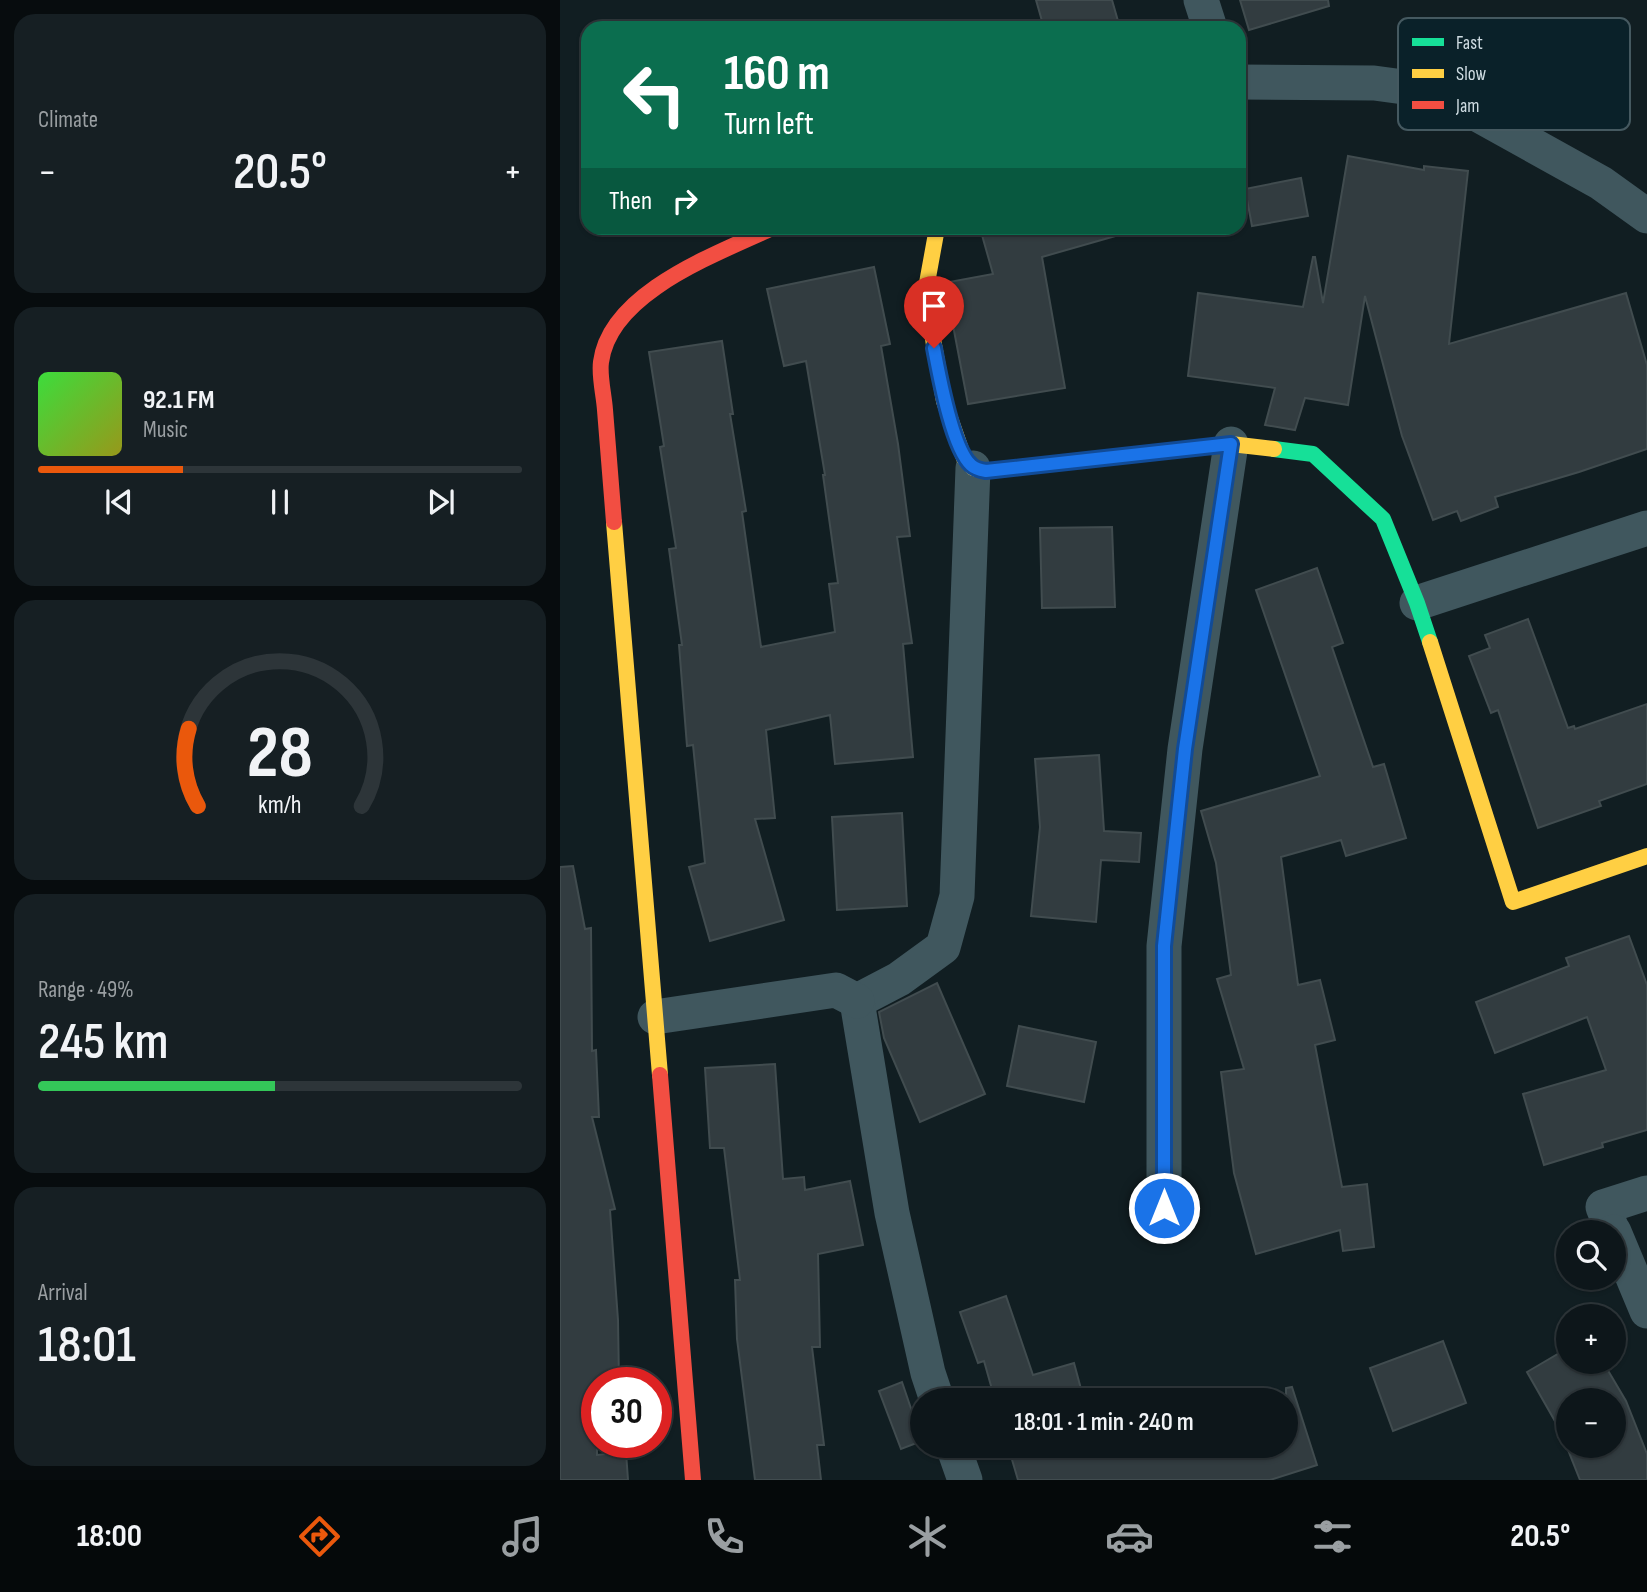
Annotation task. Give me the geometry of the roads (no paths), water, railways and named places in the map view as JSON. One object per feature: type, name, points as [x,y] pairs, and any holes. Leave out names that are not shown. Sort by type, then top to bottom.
[{"type":"street","points":[[1201,0],[1208,21]]},
{"type":"street","points":[[1246,82],[1374,83],[1398,86]]},
{"type":"street","points":[[1507,130],[1601,183],[1647,216]]},
{"type":"street","points":[[693,1480],[601,362],[614,327],[630,308],[671,278],[758,235]]},
{"type":"street","points":[[936,235],[925,294],[944,401],[964,458],[973,468],[986,471],[1231,444],[1313,454],[1382,519],[1417,603],[1513,902],[1647,856]]},
{"type":"street","points":[[1164,1208],[1164,946],[1185,749],[1231,444]]},
{"type":"street","points":[[857,1001],[899,979],[943,947],[957,896],[973,468]]},
{"type":"street","points":[[1417,603],[1647,528]]},
{"type":"street","points":[[655,1017],[836,990],[857,1001]]},
{"type":"street","points":[[857,1001],[892,1213],[933,1388]]},
{"type":"street","points":[[1608,1220],[1603,1208],[1647,1193]]},
{"type":"street","points":[[1626,1262],[1647,1311]]},
{"type":"street","points":[[957,1458],[965,1480]]}]
